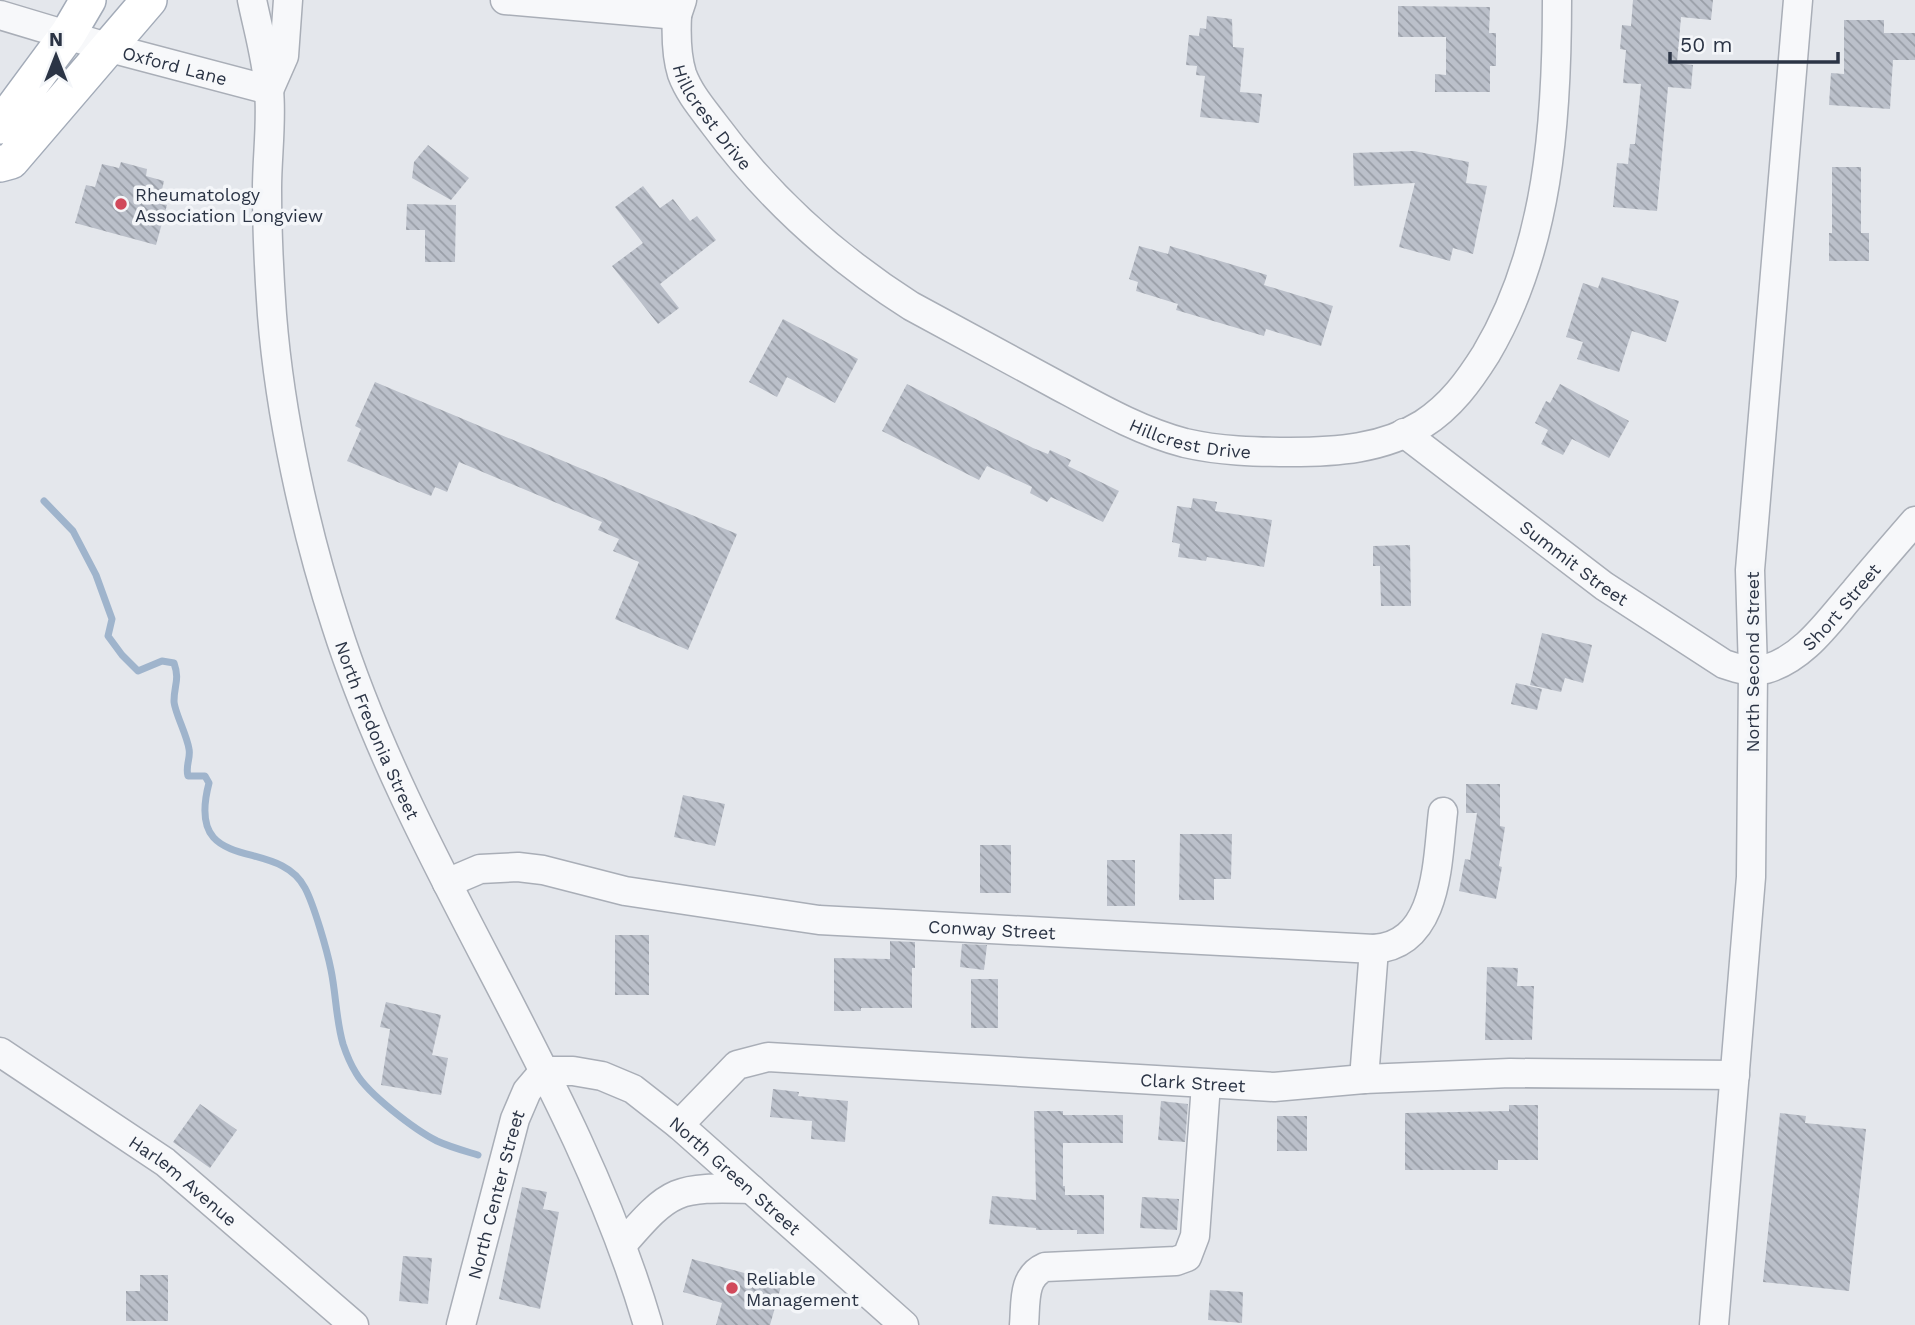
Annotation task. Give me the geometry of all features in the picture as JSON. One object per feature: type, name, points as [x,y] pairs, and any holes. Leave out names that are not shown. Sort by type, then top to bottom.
[{"type":"main road","points":[[0,126],[68,34],[88,0]]},
{"type":"main road","points":[[0,164],[12,161],[149,0]]},
{"type":"street","name":"North Fredonia Street","points":[[252,0],[269,90],[267,192],[272,316],[285,412],[309,531],[335,623],[366,711],[404,800],[544,1071],[593,1173],[622,1245],[648,1325]]},
{"type":"street","name":"North Fredonia Street","points":[[269,90],[284,56],[288,0]]},
{"type":"street","points":[[505,0],[680,8]]},
{"type":"street","name":"Hillcrest Drive","points":[[680,8],[677,54],[689,91],[728,142],[780,201],[814,235],[849,264],[911,306],[1108,412],[1184,442],[1222,450],[1325,452],[1383,442],[1404,433],[1443,409],[1474,374],[1495,338],[1522,274],[1549,159],[1555,106],[1557,0]]},
{"type":"street","name":"North Second Street","points":[[1714,1325],[1751,877],[1753,671],[1750,570],[1798,0]]},
{"type":"street","name":"Oxford Lane","points":[[0,15],[110,48],[269,90]]},
{"type":"street","name":"Summit Street","points":[[1404,433],[1604,586],[1724,664],[1753,671]]},
{"type":"street","name":"Short Street","points":[[1753,671],[1782,662],[1811,641],[1915,521]]},
{"type":"street","name":"Conway Street","points":[[447,883],[480,869],[517,867],[543,870],[625,891],[819,920],[1374,950],[1401,942],[1420,923],[1432,889],[1443,812]]},
{"type":"street","points":[[1364,1079],[1374,950]]},
{"type":"street","name":"Harlem Avenue","points":[[0,1052],[165,1162],[354,1325]]},
{"type":"street","name":"Clark Street","points":[[679,1125],[737,1065],[768,1058],[1290,1087],[1364,1079],[1510,1073],[1735,1075]]},
{"type":"street","name":"North Green Street","points":[[544,1071],[587,1073],[617,1081],[633,1089],[679,1125],[904,1325]]},
{"type":"street","name":"North Center Street","points":[[461,1325],[515,1119],[527,1091],[544,1071]]},
{"type":"street","points":[[1024,1325],[1027,1286],[1037,1270],[1045,1267],[1176,1261],[1187,1257],[1195,1236],[1206,1084]]},
{"type":"street","points":[[622,1245],[653,1209],[680,1192],[707,1188],[751,1189]]},
{"type":"building","points":[[1633,0],[1713,0],[1711,20],[1681,17],[1677,63],[1693,65],[1691,89],[1668,87],[1657,211],[1613,207],[1617,163],[1628,164],[1630,144],[1635,144],[1641,84],[1623,83],[1626,50],[1620,49],[1622,25],[1631,26]]},
{"type":"building","points":[[1398,6],[1490,7],[1489,33],[1496,33],[1496,66],[1490,66],[1490,92],[1435,92],[1435,74],[1446,75],[1446,37],[1398,37]]},
{"type":"building","points":[[1207,16],[1232,19],[1233,47],[1244,48],[1240,92],[1262,94],[1259,123],[1200,117],[1205,76],[1196,75],[1197,66],[1186,65],[1189,35],[1199,36],[1200,28],[1206,29]]},
{"type":"building","points":[[1844,20],[1884,20],[1884,33],[1915,33],[1915,60],[1893,60],[1890,109],[1829,105],[1831,73],[1844,74]]},
{"type":"building","points":[[428,145],[469,178],[451,200],[412,178],[414,162]]},
{"type":"building","points":[[1414,151],[1469,162],[1466,183],[1487,186],[1473,254],[1453,248],[1450,261],[1399,247],[1415,183],[1354,186],[1353,153]]},
{"type":"building","name":"Rheumatology Association Longview","points":[[121,162],[147,169],[146,176],[164,181],[159,203],[167,205],[156,245],[75,223],[86,185],[95,187],[102,164],[119,168]]},
{"type":"building","points":[[1832,167],[1861,167],[1861,233],[1869,233],[1869,261],[1829,261],[1829,233],[1832,233]]},
{"type":"building","points":[[643,186],[660,208],[673,199],[690,221],[697,216],[716,240],[660,284],[679,308],[658,324],[612,266],[643,243],[615,207]]},
{"type":"building","points":[[407,204],[456,205],[455,262],[425,262],[425,230],[406,230]]},
{"type":"building","points":[[1139,246],[1168,254],[1170,246],[1267,275],[1264,285],[1333,306],[1321,346],[1266,329],[1264,336],[1176,310],[1178,304],[1136,291],[1138,282],[1129,279]]},
{"type":"building","points":[[1602,277],[1679,301],[1666,342],[1632,331],[1619,372],[1577,359],[1583,342],[1566,337],[1583,283],[1598,288]]},
{"type":"building","points":[[783,319],[858,359],[835,403],[787,377],[777,397],[749,382]]},
{"type":"building","points":[[375,382],[737,534],[688,650],[615,619],[639,562],[613,551],[619,539],[598,530],[602,522],[459,462],[447,492],[435,487],[431,496],[347,461],[361,429],[355,426]]},
{"type":"building","points":[[907,384],[1033,448],[1048,454],[1050,450],[1071,460],[1068,466],[1119,491],[1103,522],[1051,497],[1047,502],[1030,493],[1032,487],[987,466],[979,480],[882,431]]},
{"type":"building","points":[[1560,384],[1629,421],[1609,458],[1572,439],[1563,455],[1541,444],[1548,430],[1535,423],[1546,401],[1550,403]]},
{"type":"building","points":[[1193,498],[1217,502],[1215,511],[1272,520],[1264,567],[1207,557],[1206,561],[1178,557],[1180,544],[1172,542],[1177,506],[1191,508]]},
{"type":"building","points":[[1410,545],[1411,606],[1381,606],[1380,566],[1373,566],[1373,546]]},
{"type":"building","points":[[1542,633],[1592,645],[1583,683],[1565,678],[1561,692],[1530,685]]},
{"type":"building","points":[[1516,683],[1542,689],[1537,710],[1511,704]]},
{"type":"building","points":[[1466,784],[1500,784],[1500,826],[1505,827],[1496,899],[1459,891],[1465,859],[1470,860],[1477,813],[1466,813]]},
{"type":"building","points":[[683,795],[725,804],[715,846],[674,837]]},
{"type":"building","points":[[1180,834],[1232,834],[1231,879],[1214,879],[1214,900],[1179,900]]},
{"type":"building","points":[[980,845],[1011,845],[1011,893],[980,893]]},
{"type":"building","points":[[1107,860],[1135,860],[1135,906],[1107,906]]},
{"type":"building","points":[[615,935],[649,935],[649,995],[615,995]]},
{"type":"building","points":[[890,941],[915,942],[912,1008],[834,1011],[834,958],[890,959]]},
{"type":"building","points":[[962,944],[987,945],[984,970],[960,967]]},
{"type":"building","points":[[1487,967],[1518,968],[1517,986],[1534,986],[1532,1040],[1485,1040]]},
{"type":"building","points":[[971,979],[998,979],[998,1028],[971,1028]]},
{"type":"building","points":[[386,1002],[441,1015],[432,1055],[448,1058],[441,1095],[381,1085],[390,1029],[380,1027]]},
{"type":"building","points":[[773,1089],[799,1092],[798,1096],[848,1101],[845,1142],[811,1139],[812,1121],[770,1117]]},
{"type":"building","points":[[1161,1101],[1188,1104],[1185,1142],[1158,1140]]},
{"type":"building","points":[[200,1104],[237,1130],[210,1168],[173,1142]]},
{"type":"building","points":[[1509,1105],[1538,1105],[1538,1160],[1498,1160],[1498,1170],[1405,1170],[1405,1113],[1509,1111]]},
{"type":"building","points":[[1034,1111],[1063,1111],[1063,1115],[1123,1115],[1123,1143],[1063,1143],[1065,1195],[1104,1195],[1104,1234],[1077,1234],[1077,1230],[1036,1230],[989,1224],[992,1196],[1036,1200]]},
{"type":"building","points":[[1780,1113],[1806,1116],[1805,1123],[1866,1129],[1849,1291],[1763,1282]]},
{"type":"building","points":[[1277,1116],[1307,1116],[1307,1151],[1277,1151]]},
{"type":"building","points":[[522,1187],[547,1192],[543,1209],[559,1212],[540,1309],[499,1299]]},
{"type":"building","points":[[1142,1197],[1179,1199],[1177,1230],[1140,1228]]},
{"type":"building","points":[[403,1256],[432,1258],[428,1304],[399,1301]]},
{"type":"building","name":"Reliable Management","points":[[692,1259],[782,1283],[770,1325],[716,1325],[722,1303],[683,1292]]},
{"type":"building","points":[[140,1275],[168,1275],[168,1321],[126,1321],[126,1291],[140,1291]]},
{"type":"building","points":[[1210,1290],[1243,1292],[1242,1323],[1208,1320]]},
{"type":"waterway","points":[[44,501],[73,531],[96,575],[112,619],[108,636],[122,655],[138,671],[162,661],[174,663],[177,678],[174,701],[189,749],[188,776],[205,776],[209,783],[205,813],[210,832],[221,844],[275,863],[292,872],[305,888],[329,961],[343,1044],[356,1073],[381,1101],[417,1129],[442,1143],[478,1155]]},
{"type":"place","name":"Rheumatology Association Longview","points":[[121,204]]},
{"type":"place","name":"Reliable Management","points":[[732,1288]]}]
